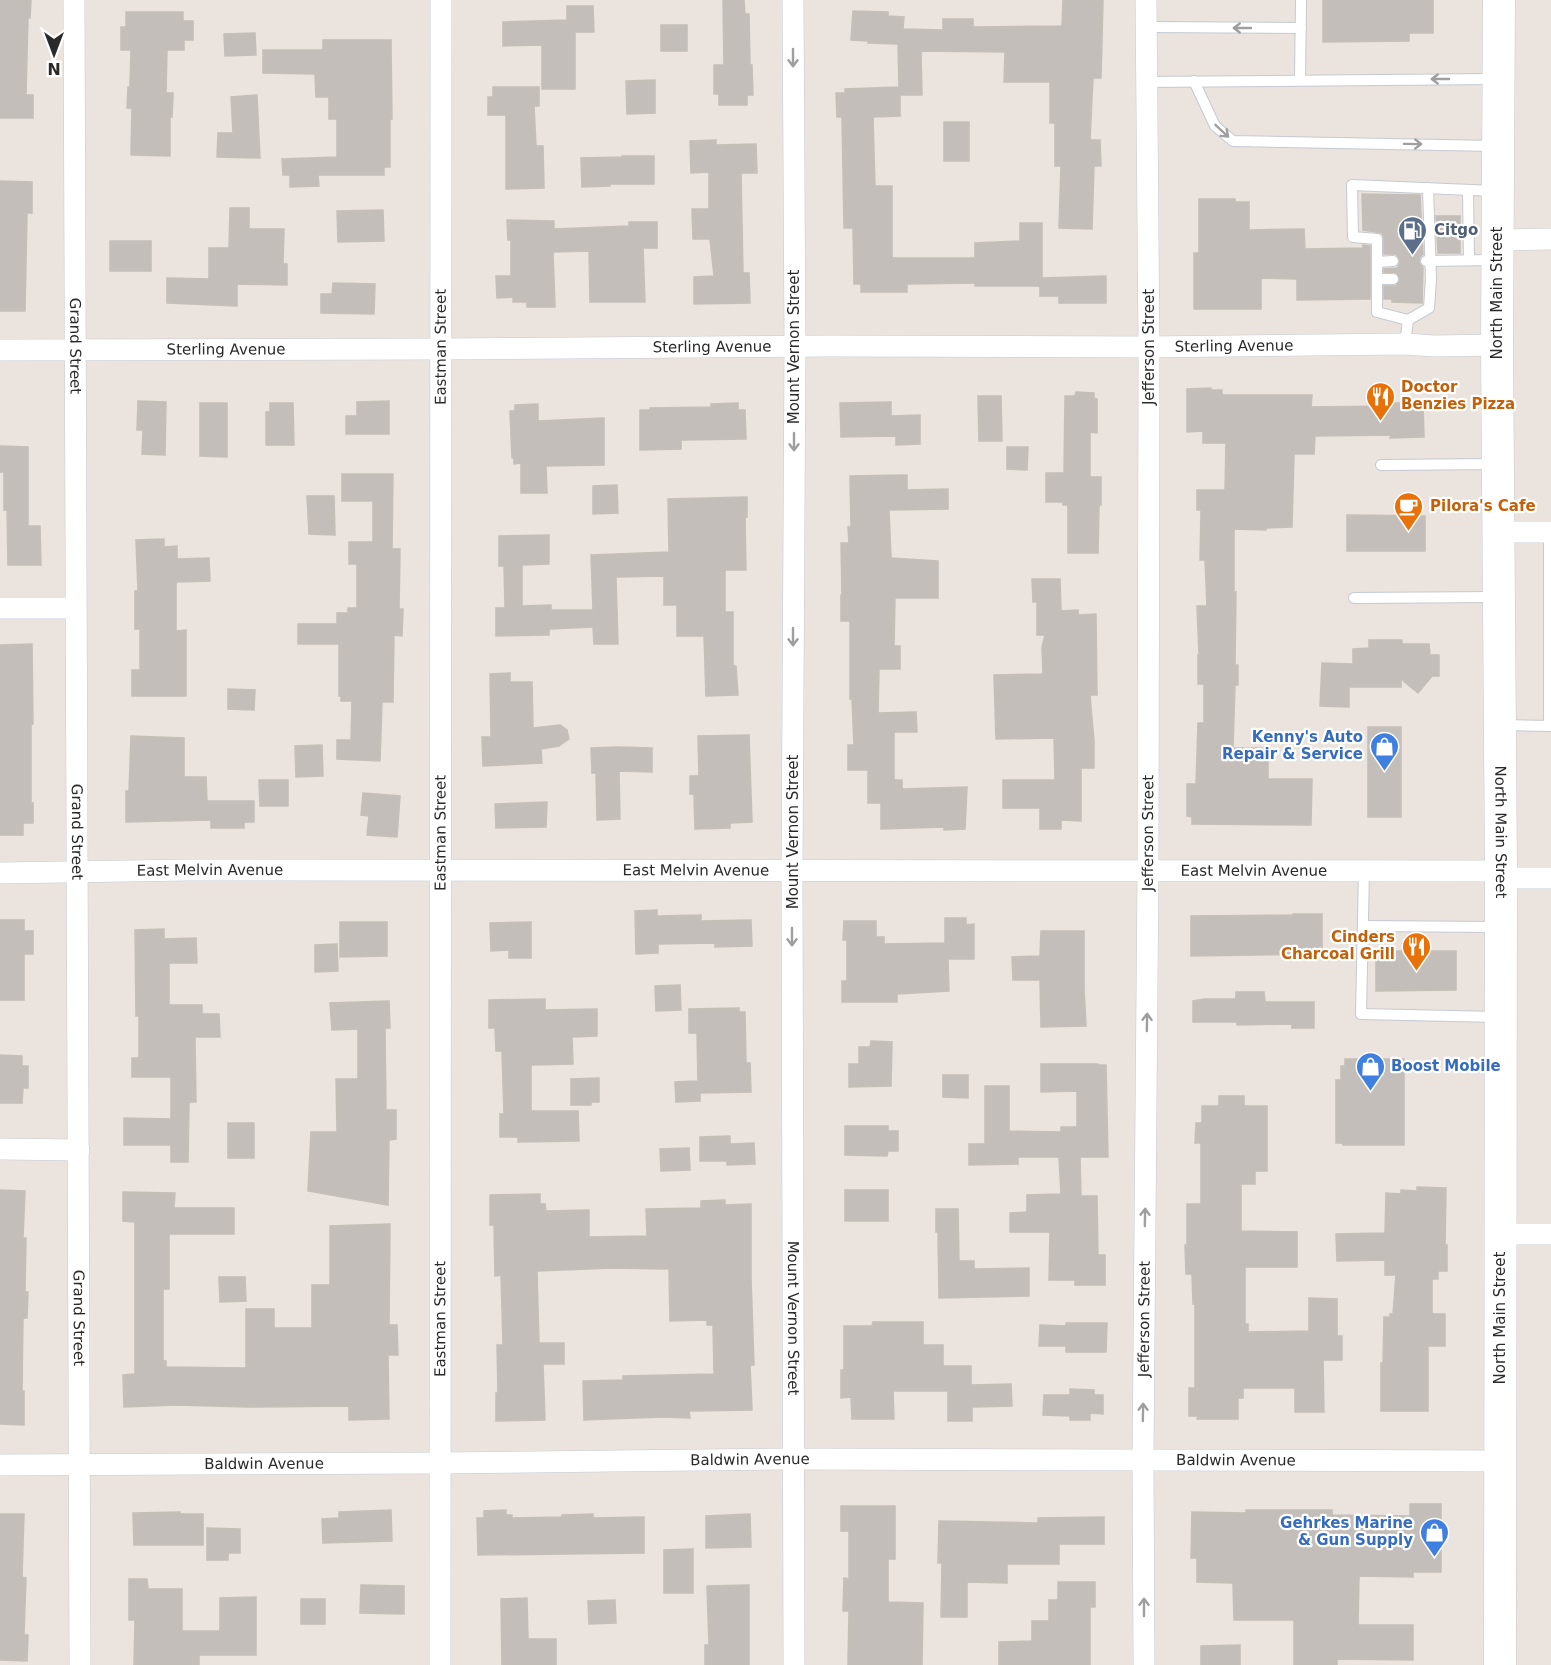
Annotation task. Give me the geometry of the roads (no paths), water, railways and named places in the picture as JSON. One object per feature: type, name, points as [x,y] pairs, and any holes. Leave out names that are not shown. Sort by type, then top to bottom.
[{"type":"main road","name":"North Main Street","points":[[1499,0],[1498,146],[1483,190],[1497,345],[1501,875],[1500,1665]]},
{"type":"street","name":"Grand Street","points":[[74,0],[80,1665]]},
{"type":"street","name":"Eastman Street","points":[[440,1665],[441,0]]},
{"type":"street","name":"Mount Vernon Street","points":[[793,0],[794,1665]]},
{"type":"street","name":"Jefferson Street","points":[[1144,1665],[1149,346],[1146,0]]},
{"type":"street","points":[[1488,253],[1551,239]]},
{"type":"street","name":"Sterling Avenue","points":[[0,350],[1497,345]]},
{"type":"street","points":[[1497,532],[1550,532]]},
{"type":"street","points":[[0,608],[75,608]]},
{"type":"street","name":"East Melvin Avenue","points":[[0,873],[190,870],[1148,870],[1364,871],[1551,878]]},
{"type":"street","points":[[0,1149],[79,1150]]},
{"type":"street","points":[[1500,1234],[1551,1234]]},
{"type":"street","name":"Baldwin Avenue","points":[[0,1465],[793,1459],[1500,1461]]},
{"type":"lane","points":[[1300,80],[1301,0]]},
{"type":"lane","points":[[1146,27],[1301,28]]},
{"type":"lane","points":[[1147,82],[1499,79]]},
{"type":"lane","points":[[1194,81],[1215,126],[1233,141],[1498,146]]},
{"type":"lane","points":[[1428,188],[1429,308],[1408,320],[1377,312],[1377,239],[1353,237],[1352,185],[1483,190]]},
{"type":"lane","points":[[1428,261],[1488,253]]},
{"type":"lane","points":[[1377,262],[1393,261]]},
{"type":"lane","points":[[1377,279],[1393,279]]},
{"type":"lane","points":[[1406,344],[1408,320]]},
{"type":"lane","points":[[1381,465],[1497,464]]},
{"type":"lane","points":[[1500,725],[1550,726],[1550,532]]},
{"type":"lane","points":[[1354,598],[1498,597]]},
{"type":"lane","points":[[1364,871],[1361,1014],[1500,1017]]},
{"type":"lane","points":[[1363,926],[1501,927]]},
{"type":"place","name":"Citgo","points":[[1413,256]]},
{"type":"place","name":"Doctor Benzies Pizza","points":[[1380,422]]},
{"type":"place","name":"Pilora's Cafe","points":[[1409,532]]},
{"type":"place","name":"Kenny's Auto Repair & Service","points":[[1384,772]]},
{"type":"place","name":"Cinders Charcoal Grill","points":[[1416,972]]},
{"type":"place","name":"Boost Mobile","points":[[1370,1092]]},
{"type":"place","name":"Gehrkes Marine & Gun Supply","points":[[1434,1558]]}]
